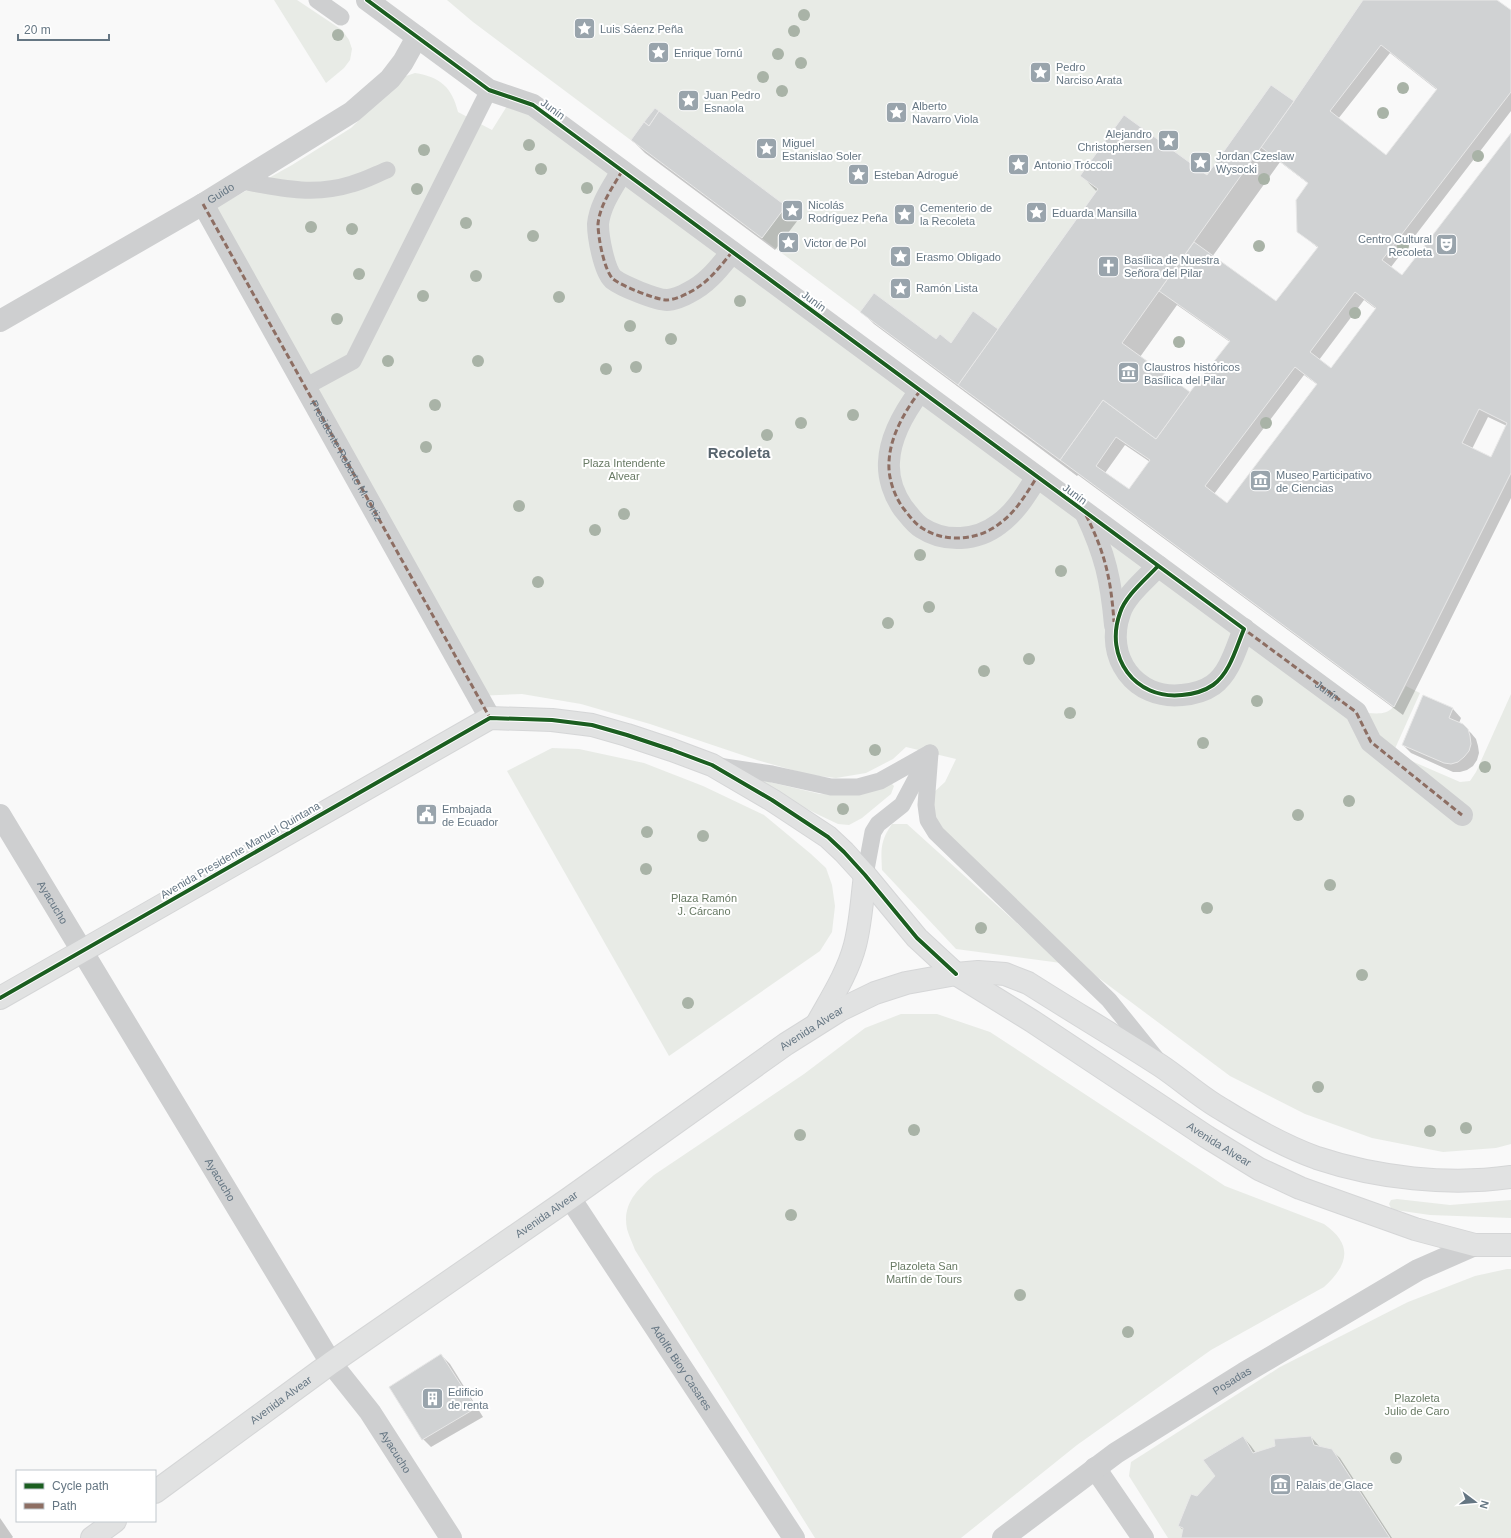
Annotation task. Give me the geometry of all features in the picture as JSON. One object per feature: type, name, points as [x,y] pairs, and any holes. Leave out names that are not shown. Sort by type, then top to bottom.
[{"type":"main road","points":[[490,718],[552,720],[592,725],[627,735],[712,765],[813,826],[844,852],[917,938],[956,974]]},
{"type":"main road","name":"Avenida Presidente Manuel Quintana","points":[[0,998],[490,718]]},
{"type":"main road","points":[[818,1023],[844,974],[855,944],[862,908],[865,875]]},
{"type":"main road","name":"Avenida Alvear","points":[[156,1491],[331,1363],[570,1198],[786,1044],[840,1010],[875,992],[906,983],[956,974],[978,972],[1004,974],[1028,983],[1162,1067],[1222,1110],[1284,1144],[1316,1158],[1350,1168],[1422,1179],[1487,1180],[1511,1177]]},
{"type":"main road","name":"Avenida Alvear","points":[[956,974],[1032,1021],[1207,1137],[1259,1169],[1300,1188],[1369,1214],[1416,1229],[1475,1245],[1511,1245]]},
{"type":"main road","points":[[92,1538],[114,1522]]},
{"type":"street","name":"Junín","points":[[367,0],[489,90],[533,105],[1356,712],[1371,742],[1462,816]]},
{"type":"street","name":"Guido","points":[[0,321],[203,204],[352,112],[390,79],[403,62],[417,37]]},
{"type":"street","points":[[622,171],[604,203],[598,224],[600,244],[606,268],[613,279],[628,288],[668,300],[687,294],[707,281],[732,252]]},
{"type":"street","name":"Presidente Roberto M. Ortiz","points":[[203,204],[490,718]]},
{"type":"street","points":[[920,391],[909,406],[899,426],[891,448],[889,462],[890,478],[895,494],[909,515],[921,528],[940,536],[958,538],[968,537],[988,531],[999,524],[1017,507],[1037,477]]},
{"type":"street","points":[[1085,512],[1097,536],[1112,589],[1117,652],[1125,670],[1139,685],[1153,693],[1170,696],[1196,694],[1214,684],[1227,669],[1244,630]]},
{"type":"street","points":[[1115,632],[1120,612],[1131,595],[1158,566]]},
{"type":"street","name":"Ayacucho","points":[[0,815],[331,1363],[370,1412],[451,1538]]},
{"type":"street","name":"Adolfo Bioy Casares","points":[[570,1198],[794,1538]]},
{"type":"street","name":"Posadas","points":[[1003,1538],[1116,1453],[1278,1352],[1418,1270],[1475,1245]]},
{"type":"street","points":[[1095,1468],[1143,1538]]},
{"type":"lane","points":[[317,0],[341,17]]},
{"type":"lane","points":[[305,387],[354,361],[489,90]]},
{"type":"lane","points":[[242,180],[296,191],[323,191],[352,184],[387,170]]},
{"type":"lane","points":[[712,765],[772,774],[831,787],[858,787],[880,781],[930,752]]},
{"type":"lane","points":[[865,875],[873,832],[878,824],[902,805],[930,752]]},
{"type":"lane","points":[[930,752],[926,805],[928,820],[936,833],[1109,1000],[1162,1067]]},
{"type":"green space","points":[[274,0],[297,0],[342,30],[349,40],[352,49],[350,60],[344,68],[326,83]]},
{"type":"green space","name":"Cementerio de la Recoleta","points":[[447,0],[1364,0],[1294,101],[1271,85],[1207,175],[1124,116],[1080,176],[1098,189],[958,385],[473,22]]},
{"type":"green space","name":"Plaza Intendente Alvear","points":[[415,73],[431,77],[444,85],[452,96],[458,112],[492,130],[512,98],[1356,712],[1383,713],[1388,711],[1396,703],[1406,686],[1420,693],[1393,753],[1460,782],[1470,781],[1476,772],[1511,694],[1511,1144],[1496,1148],[1443,1152],[1372,1138],[1305,1114],[1230,1076],[1080,964],[935,822],[933,793],[945,782],[956,759],[906,747],[893,759],[866,773],[836,778],[810,775],[757,760],[650,724],[581,704],[522,694],[477,696],[208,212],[292,165],[351,128],[403,77]]},
{"type":"green space","name":"Plaza Ramón J. Cárcano","points":[[552,748],[579,749],[644,763],[703,786],[764,815],[826,868],[832,885],[835,906],[832,932],[820,951],[669,1056],[507,771]]},
{"type":"green space","points":[[757,779],[820,794],[847,795],[890,782],[894,786],[891,794],[862,818],[849,825],[838,824],[767,789]]},
{"type":"green space","points":[[892,824],[907,824],[1061,963],[956,949],[882,870],[881,857],[883,841]]},
{"type":"green space","name":"Plazoleta San Martín de Tours","points":[[901,1014],[937,1014],[990,1032],[1225,1186],[1324,1224],[1334,1232],[1340,1240],[1344,1247],[1344,1255],[1338,1271],[1324,1287],[1211,1350],[1077,1445],[961,1538],[815,1538],[635,1250],[627,1229],[627,1212],[632,1198],[654,1175],[804,1074],[865,1028]]},
{"type":"green space","points":[[1397,1199],[1450,1205],[1511,1200],[1511,1218],[1430,1215],[1395,1210],[1391,1208],[1389,1204],[1391,1200]]},
{"type":"green space","name":"Plazoleta Julio de Caro","points":[[1511,1269],[1511,1538],[1168,1538],[1129,1476],[1131,1462],[1280,1367],[1408,1302],[1475,1276]]},
{"type":"building","points":[[1363,0],[1497,0],[1511,10],[1511,92],[1382,260],[1402,275],[1511,133],[1511,473],[1394,707],[1060,460],[1103,400],[1156,439],[1230,341],[1159,291],[1194,242],[1276,301],[1318,247],[1297,232],[1296,200],[1308,183],[1261,147]],"holes":[[[1381,45],[1437,89],[1386,155],[1330,111]],[[1355,292],[1376,308],[1331,368],[1310,352]],[[1295,367],[1317,384],[1227,503],[1205,486]],[[1479,409],[1507,423],[1491,457],[1462,443]],[[1116,437],[1150,460],[1129,489],[1096,466]]]},
{"type":"building","name":"Basílica de Nuestra Señora del Pilar","points":[[1271,85],[1294,101],[1122,343],[1190,392],[1156,439],[1103,400],[1060,460],[958,385],[1098,189],[1080,176],[1124,115],[1207,175]]},
{"type":"building","points":[[655,108],[659,111],[649,126],[644,122]]},
{"type":"building","points":[[659,111],[786,206],[762,238],[631,140],[644,122],[649,126]]},
{"type":"building","points":[[874,293],[936,339],[940,334],[951,343],[973,311],[998,329],[958,385],[860,312]]},
{"type":"building","points":[[1423,695],[1453,708],[1449,718],[1463,724],[1468,729],[1471,744],[1469,751],[1458,762],[1451,764],[1444,763],[1402,745]]},
{"type":"building","name":"Edificio de renta","points":[[441,1354],[476,1408],[422,1440],[389,1387]]},
{"type":"building","name":"Palais de Glace","points":[[1243,1436],[1253,1453],[1275,1446],[1274,1439],[1311,1436],[1314,1445],[1332,1449],[1390,1538],[1181,1538],[1183,1528],[1178,1526],[1191,1494],[1197,1496],[1215,1476],[1203,1460]]},
{"type":"marked path","points":[[622,171],[604,203],[598,224],[600,245],[604,261],[613,279],[647,295],[667,300],[678,298],[701,285],[732,252]]},
{"type":"marked path","points":[[203,204],[490,718]]},
{"type":"marked path","points":[[920,391],[904,415],[895,433],[889,462],[892,486],[897,498],[903,508],[919,526],[931,533],[951,538],[971,537],[981,534],[990,530],[1011,514],[1037,477]]},
{"type":"marked path","points":[[1086,515],[1093,529],[1106,567],[1111,592],[1114,622]]},
{"type":"marked path","points":[[1241,627],[1356,712],[1371,742],[1462,815]]},
{"type":"cycle path","points":[[367,0],[489,90],[533,105],[1244,629],[1232,660],[1224,674],[1213,685],[1198,692],[1182,695],[1165,695],[1150,690],[1138,683],[1127,672],[1120,660],[1116,645],[1116,629],[1120,613],[1126,600],[1158,566]]},
{"type":"cycle path","points":[[0,998],[490,718],[552,720],[592,725],[627,735],[712,765],[772,800],[828,837],[865,875],[917,938],[956,974]]},
{"type":"place","name":"Luis Sáenz Peña","points":[[585,29]]},
{"type":"place","name":"Enrique Tornú","points":[[658,53]]},
{"type":"place","name":"Pedro Narciso Arata","points":[[1040,73]]},
{"type":"place","name":"Juan Pedro Esnaola","points":[[689,101]]},
{"type":"place","name":"Alberto Navarro Viola","points":[[897,112]]},
{"type":"place","name":"Alejandro Christophersen","points":[[1168,140]]},
{"type":"place","name":"Miguel Estanislao Soler","points":[[767,149]]},
{"type":"place","name":"Jordan Czeslaw Wysocki","points":[[1201,162]]},
{"type":"place","name":"Antonio Tróccoli","points":[[1019,165]]},
{"type":"place","name":"Esteban Adrogué","points":[[858,175]]},
{"type":"place","name":"Nicolás Rodríguez Peña","points":[[793,211]]},
{"type":"place","name":"Eduarda Mansilla","points":[[1037,213]]},
{"type":"place","name":"Cementerio de la Recoleta","points":[[905,214]]},
{"type":"place","name":"Victor de Pol","points":[[788,243]]},
{"type":"place","name":"Centro Cultural Recoleta","points":[[1447,245]]},
{"type":"place","name":"Erasmo Obligado","points":[[900,257]]},
{"type":"place","name":"Basílica de Nuestra Señora del Pilar","points":[[1109,266]]},
{"type":"place","name":"Ramón Lista","points":[[900,288]]},
{"type":"place","name":"Claustros históricos Basílica del Pilar","points":[[1129,373]]},
{"type":"place","name":"Museo Participativo de Ciencias","points":[[1261,481]]},
{"type":"place","name":"Embajada de Ecuador","points":[[427,815]]},
{"type":"place","name":"Edificio de renta","points":[[432,1398]]},
{"type":"place","name":"Palais de Glace","points":[[1281,1485]]},
{"type":"district","name":"Recoleta","points":[[739,452]]}]
